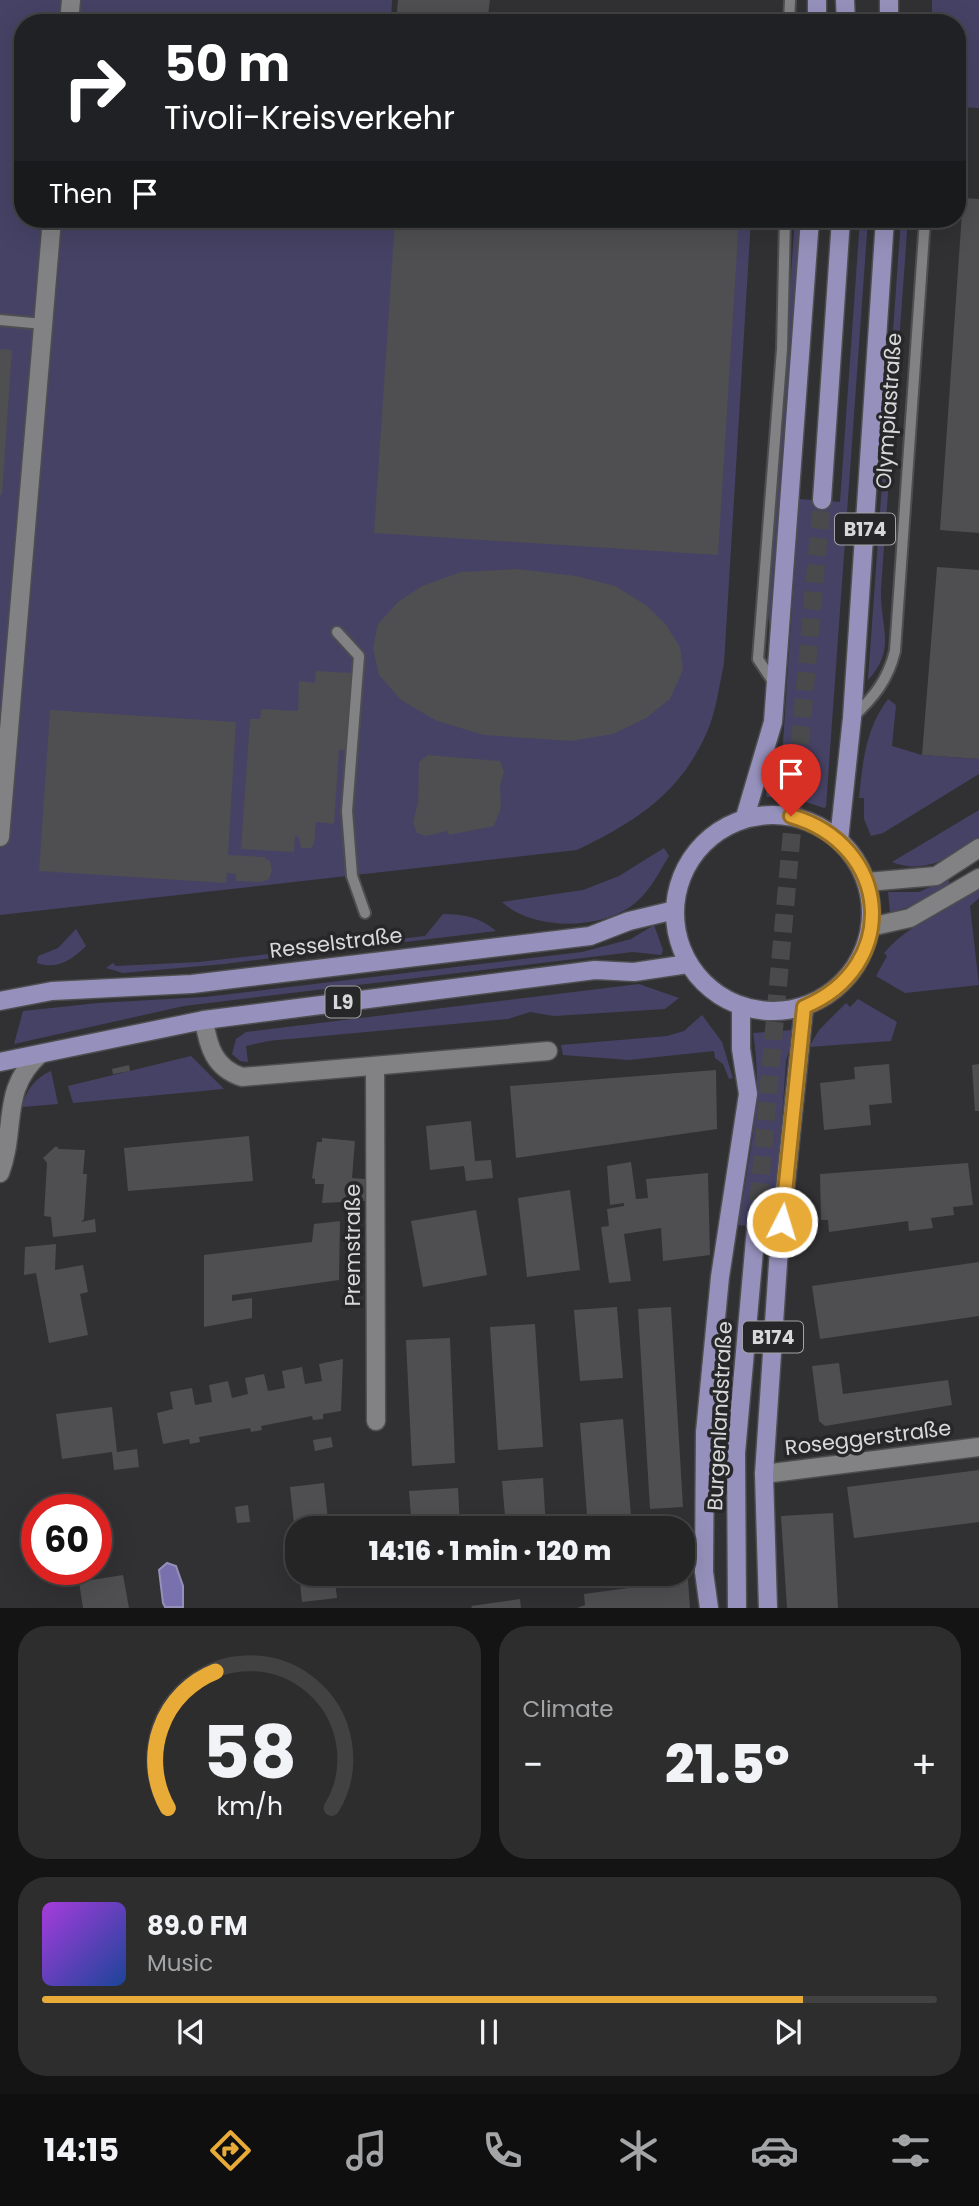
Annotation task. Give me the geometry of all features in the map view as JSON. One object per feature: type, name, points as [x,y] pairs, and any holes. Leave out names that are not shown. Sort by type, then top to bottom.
[{"type":"main road","points":[[745,817],[773,722],[809,228]]},
{"type":"main road","name":"B174","points":[[822,500],[840,228]]},
{"type":"main road","name":"B174","points":[[839,840],[852,718],[884,228]]},
{"type":"main road","points":[[791,816],[812,822],[839,840],[850,851],[867,882],[871,898],[870,927],[854,970],[830,994],[804,1007],[774,1012],[741,1007],[704,985],[688,964],[681,948],[675,910],[681,880],[695,852],[727,825],[745,817],[791,816]]},
{"type":"main road","name":"Resselstraße","points":[[0,1001],[52,992],[192,984],[590,936],[629,921],[675,910]]},
{"type":"main road","name":"L9","points":[[0,1062],[204,1020],[595,970],[634,972],[688,964]]},
{"type":"main road","name":"B174","points":[[709,1608],[704,1572],[705,1432],[720,1277],[748,1094],[741,1049],[741,1007]]},
{"type":"main road","name":"B174","points":[[768,1608],[764,1474],[779,1248],[804,1007]]},
{"type":"main road","name":"Burgenlandstraße","points":[[737,1608],[736,1453],[756,1228]]},
{"type":"street","points":[[0,837],[51,228]]},
{"type":"street","points":[[867,882],[936,876],[979,848]]},
{"type":"street","points":[[870,927],[910,918],[979,878]]},
{"type":"street","points":[[204,1020],[214,1056],[228,1071],[242,1077],[375,1068],[548,1051]]},
{"type":"street","points":[[0,1173],[8,1152],[16,1083],[24,1068],[40,1054]]},
{"type":"street","name":"Premstraße","points":[[375,1068],[376,1421]]},
{"type":"street","name":"Roseggerstraße","points":[[764,1474],[979,1447]]},
{"type":"lane","points":[[776,687],[758,659],[782,349],[785,228]]},
{"type":"lane","name":"Olympiastraße","points":[[852,718],[886,681],[895,650],[924,228]]},
{"type":"lane","points":[[0,320],[43,324]]},
{"type":"lane","points":[[337,632],[359,656],[346,811],[352,876],[365,913]]},
{"type":"shaded area","points":[[0,0],[392,0],[391,14],[14,14],[14,228],[750,228],[724,664],[710,724],[696,754],[683,773],[654,804],[637,817],[577,850],[0,915]]},
{"type":"shaded area","points":[[932,0],[979,0],[979,108],[966,107],[966,14],[932,14]]},
{"type":"shaded area","points":[[794,228],[801,228],[770,630],[768,615]]},
{"type":"shaded area","points":[[859,228],[867,228],[824,808],[791,797],[767,797],[766,794],[783,743],[799,499],[840,502]]},
{"type":"shaded area","points":[[900,228],[907,228],[881,589],[885,647],[877,669],[868,680]]},
{"type":"shaded area","points":[[888,699],[896,705],[892,746],[922,755],[979,759],[979,774],[883,833],[871,836],[864,819],[864,798],[859,798],[862,771],[874,722]]},
{"type":"shaded area","points":[[979,810],[979,838],[959,852],[927,865],[892,862]]},
{"type":"shaded area","points":[[664,848],[669,856],[652,884],[636,902],[616,915],[583,923],[564,924],[530,918],[502,902],[583,890],[619,876]]},
{"type":"shaded area","points":[[948,879],[950,885],[917,905],[890,912],[888,892],[919,892]]},
{"type":"shaded area","points":[[979,888],[979,898],[970,906],[979,985],[905,993],[876,976],[887,956],[884,953],[894,943],[917,925]]},
{"type":"shaded area","points":[[443,914],[471,917],[496,931],[224,964],[123,973],[106,968],[113,963],[116,966],[199,962],[425,936]]},
{"type":"shaded area","points":[[654,925],[663,950],[661,955],[633,952],[184,1006],[14,1044],[23,1011],[98,1003],[205,997],[582,952],[631,939]]},
{"type":"shaded area","points":[[76,929],[86,946],[81,951],[58,964],[37,963],[38,956],[58,948]]},
{"type":"shaded area","points":[[639,984],[679,998],[665,1009],[554,1016],[530,1012],[508,1019],[268,1041],[246,1046],[248,1062],[240,1061],[232,1054],[236,1039],[246,1032]]},
{"type":"shaded area","points":[[858,999],[897,1022],[891,1041],[809,1047],[819,1030],[846,1003],[850,1007]]},
{"type":"shaded area","points":[[702,1015],[722,1042],[733,1078],[729,1079],[723,1064],[715,1058],[714,1051],[629,1060],[563,1055],[561,1045],[667,1036],[684,1031]]},
{"type":"shaded area","points":[[791,1030],[794,1033],[786,1061],[774,1229],[738,1225],[756,1105],[753,1033]]},
{"type":"shaded area","points":[[191,1056],[224,1089],[73,1103],[68,1086]]},
{"type":"shaded area","points":[[51,1071],[58,1104],[22,1107],[32,1085]]},
{"type":"shaded area","points":[[167,1563],[176,1566],[183,1586],[183,1607],[165,1607],[163,1603],[159,1570]]},
{"type":"building","points":[[398,0],[490,0],[488,14],[397,14]]},
{"type":"building","points":[[966,198],[979,199],[979,533],[940,530],[961,228],[966,228]]},
{"type":"building","points":[[394,228],[738,228],[718,555],[374,533]]},
{"type":"building","points":[[0,349],[12,350],[2,495],[0,495]]},
{"type":"building","points":[[937,567],[979,570],[979,759],[922,755]]},
{"type":"building","points":[[518,569],[576,576],[615,586],[646,605],[666,625],[680,647],[683,670],[670,699],[646,718],[613,734],[571,741],[484,735],[437,721],[401,700],[379,675],[373,648],[378,624],[398,602],[422,586],[461,572]]},
{"type":"building","points":[[316,671],[352,673],[347,750],[339,750],[334,824],[316,822],[314,844],[311,848],[301,848],[299,837],[295,836],[294,852],[241,849],[250,719],[260,719],[261,709],[298,711],[299,681],[315,683]]},
{"type":"building","points":[[50,710],[236,722],[228,855],[263,857],[270,861],[272,870],[269,879],[262,882],[236,881],[236,874],[227,873],[226,883],[39,871]]},
{"type":"building","points":[[428,755],[500,761],[504,772],[500,786],[501,808],[494,826],[449,835],[447,831],[426,836],[417,833],[413,822],[418,803],[419,762]]},
{"type":"building","points":[[889,1064],[892,1103],[869,1105],[871,1125],[824,1130],[820,1083],[855,1079],[854,1067]]},
{"type":"building","points":[[979,1064],[979,1111],[975,1111],[972,1065]]},
{"type":"building","points":[[129,1065],[130,1071],[113,1074],[112,1069]]},
{"type":"building","points":[[716,1070],[717,1129],[516,1158],[510,1086]]},
{"type":"building","points":[[471,1121],[475,1161],[491,1160],[493,1178],[466,1181],[464,1166],[430,1170],[426,1126]]},
{"type":"building","points":[[249,1136],[253,1181],[128,1191],[124,1148]]},
{"type":"building","points":[[322,1138],[355,1141],[352,1178],[365,1179],[365,1201],[322,1203],[324,1184],[315,1184],[315,1179],[312,1178],[317,1142],[322,1142]]},
{"type":"building","points":[[56,1146],[59,1149],[85,1150],[83,1174],[87,1174],[84,1219],[81,1222],[95,1219],[96,1232],[53,1237],[51,1217],[44,1216],[47,1163],[43,1158]]},
{"type":"building","points":[[631,1162],[636,1199],[648,1198],[646,1179],[708,1173],[710,1255],[663,1261],[661,1228],[624,1234],[631,1281],[609,1283],[601,1227],[609,1226],[607,1209],[624,1206],[624,1203],[610,1205],[607,1166]]},
{"type":"building","points":[[968,1163],[973,1205],[953,1207],[954,1215],[931,1218],[933,1228],[909,1231],[908,1221],[829,1232],[828,1220],[821,1220],[820,1174]]},
{"type":"building","points":[[570,1190],[580,1270],[527,1277],[518,1198]]},
{"type":"building","points":[[476,1210],[487,1275],[423,1287],[411,1221]]},
{"type":"building","points":[[340,1221],[339,1280],[232,1295],[232,1301],[252,1298],[252,1318],[204,1327],[204,1255],[312,1242],[314,1224]]},
{"type":"building","points":[[56,1244],[55,1270],[83,1265],[88,1292],[80,1294],[88,1335],[49,1343],[36,1273],[24,1275],[25,1247]]},
{"type":"building","points":[[979,1262],[979,1316],[820,1339],[812,1286]]},
{"type":"building","points":[[617,1307],[623,1378],[580,1381],[574,1310]]},
{"type":"building","points":[[671,1307],[683,1507],[650,1509],[638,1309]]},
{"type":"building","points":[[535,1324],[543,1447],[498,1450],[490,1327]]},
{"type":"building","points":[[450,1338],[455,1463],[412,1466],[406,1340]]},
{"type":"building","points":[[343,1359],[341,1411],[323,1414],[323,1419],[313,1420],[312,1416],[261,1426],[262,1430],[251,1432],[250,1428],[199,1437],[200,1442],[190,1444],[189,1439],[163,1444],[157,1413],[173,1409],[170,1392],[192,1388],[195,1405],[212,1402],[209,1385],[228,1381],[232,1398],[248,1394],[245,1378],[264,1374],[268,1391],[285,1388],[282,1371],[302,1367],[305,1384],[322,1381],[319,1364]]},
{"type":"building","points":[[839,1363],[843,1394],[948,1380],[952,1405],[825,1426],[819,1421],[812,1366]]},
{"type":"building","points":[[112,1407],[117,1452],[137,1449],[139,1467],[114,1470],[112,1452],[62,1459],[56,1414]]},
{"type":"building","points":[[623,1419],[631,1516],[587,1516],[580,1423]]},
{"type":"building","points":[[331,1437],[333,1447],[315,1451],[313,1440]]},
{"type":"building","points":[[979,1470],[979,1522],[854,1538],[847,1487]]},
{"type":"building","points":[[543,1478],[545,1516],[505,1516],[502,1481]]},
{"type":"building","points":[[324,1483],[328,1516],[293,1516],[290,1487]]},
{"type":"building","points":[[458,1488],[459,1516],[411,1516],[409,1491]]},
{"type":"building","points":[[248,1505],[250,1522],[237,1523],[235,1507]]},
{"type":"building","points":[[833,1513],[838,1608],[787,1608],[781,1516]]},
{"type":"building","points":[[123,1575],[129,1608],[83,1608],[79,1585],[112,1585],[112,1577]]},
{"type":"building","points":[[300,1586],[336,1586],[337,1598],[302,1602]]},
{"type":"building","points":[[643,1586],[688,1586],[690,1608],[577,1608],[585,1605],[584,1594]]},
{"type":"building","points":[[520,1599],[521,1608],[471,1606]]},
{"type":"tunnel","points":[[756,1228],[822,500]]},
{"type":"route","points":[[782,1222],[804,1007],[821,1000],[839,987],[854,970],[865,948],[872,916],[867,882],[850,851],[830,832],[812,822],[791,816]]}]
